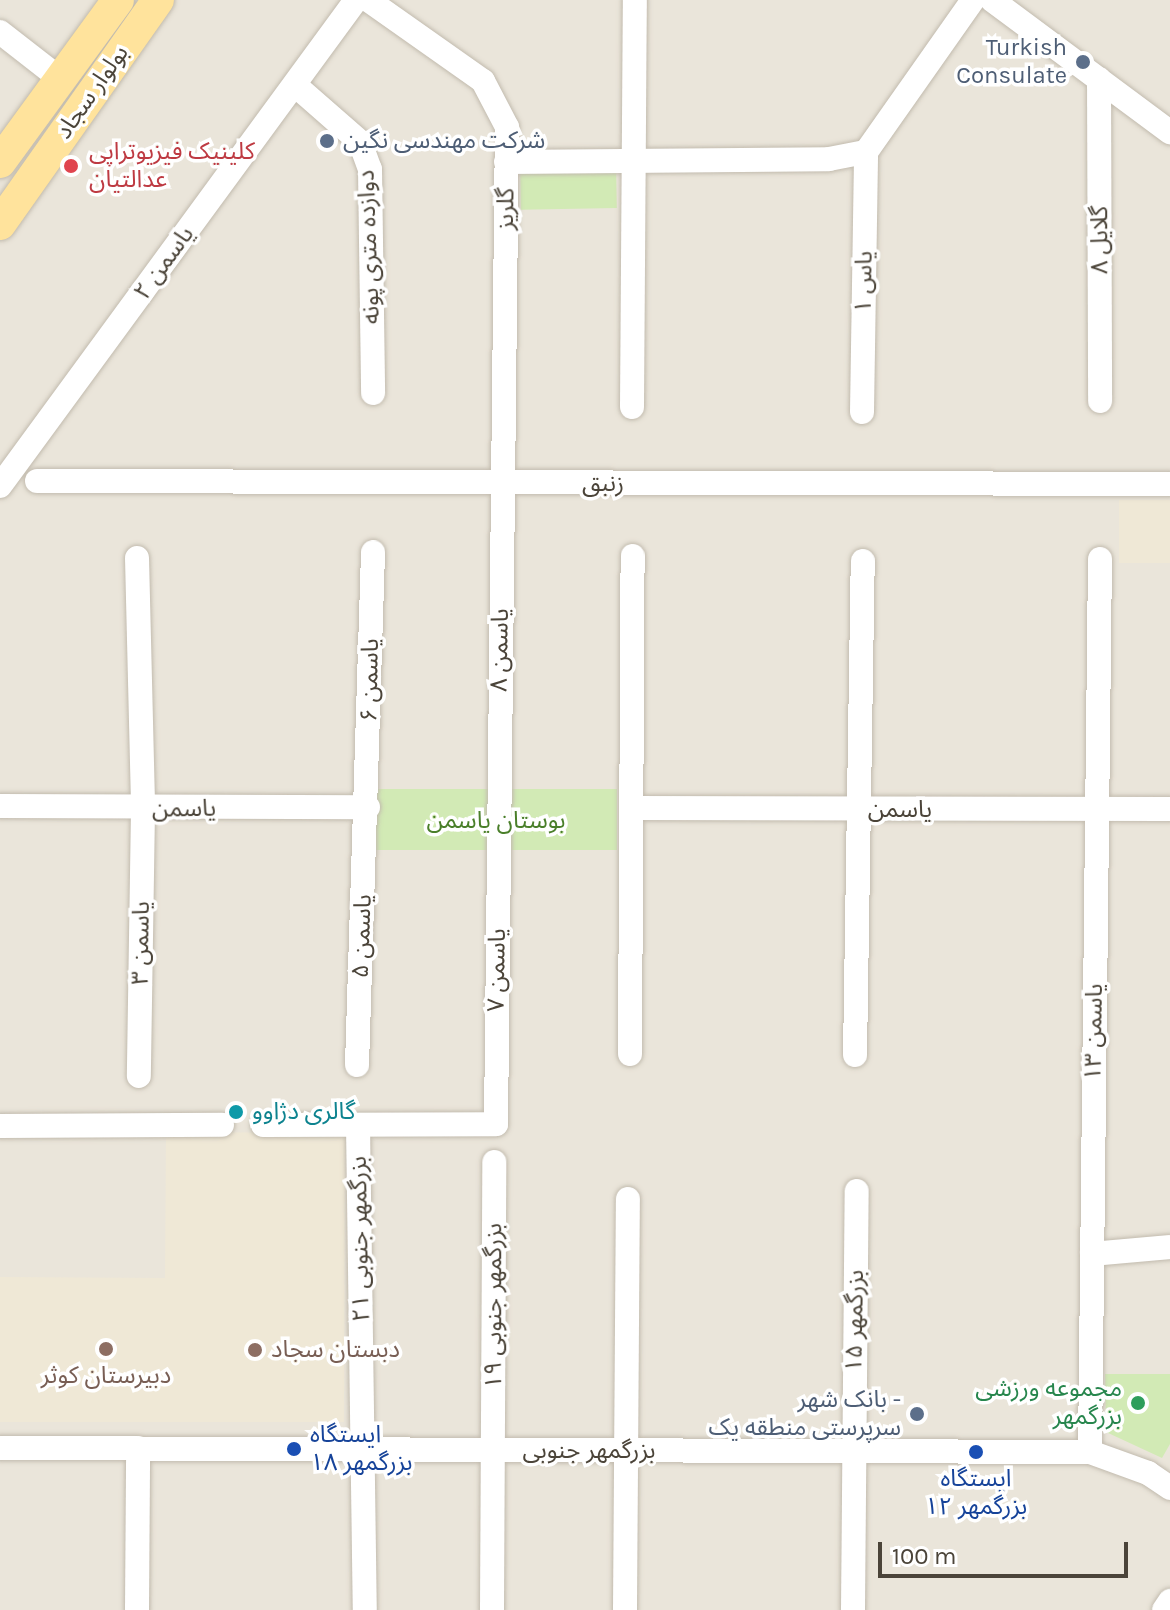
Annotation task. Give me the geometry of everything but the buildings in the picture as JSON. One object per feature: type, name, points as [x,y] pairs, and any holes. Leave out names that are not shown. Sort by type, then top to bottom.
[{"type":"main road","name":"بولوار سجاد","points":[[0,162],[118,0]]},
{"type":"main road","name":"بولوار سجاد","points":[[0,224],[158,0]]},
{"type":"street","name":"یاسمن ۲","points":[[0,486],[356,0]]},
{"type":"street","name":"گلریز","points":[[368,0],[463,65],[495,95],[507,127],[502,484]]},
{"type":"street","points":[[632,407],[635,0]]},
{"type":"street","points":[[506,162],[829,159],[866,152],[973,0]]},
{"type":"street","points":[[992,0],[1170,132]]},
{"type":"street","points":[[0,32],[59,78]]},
{"type":"street","name":"گلایل ۸","points":[[1099,79],[1100,401]]},
{"type":"street","name":"دوازده متری پونه","points":[[295,85],[360,142],[370,169],[373,393]]},
{"type":"street","name":"یاس ۱","points":[[862,412],[866,152]]},
{"type":"street","name":"زنبق","points":[[37,481],[1170,484]]},
{"type":"street","name":"یاسمن ۸","points":[[498,815],[502,484]]},
{"type":"street","name":"یاسمن ۶","points":[[368,807],[373,552]]},
{"type":"street","points":[[630,1054],[633,556]]},
{"type":"street","name":"یاسمن ۳","points":[[137,558],[143,810],[139,1076]]},
{"type":"street","name":"یاسمن ۱۳","points":[[1090,1452],[1100,559]]},
{"type":"street","points":[[855,1055],[863,561]]},
{"type":"street","name":"یاسمن","points":[[0,806],[143,810],[368,807]]},
{"type":"street","name":"یاسمن ۵","points":[[357,1065],[368,807]]},
{"type":"street","name":"یاسمن","points":[[631,808],[1170,809]]},
{"type":"street","name":"یاسمن ۷","points":[[358,1125],[496,1124],[498,815]]},
{"type":"street","points":[[0,1126],[222,1125]]},
{"type":"street","points":[[263,1125],[358,1125]]},
{"type":"street","name":"بزرگمهر جنوبی ۲۱","points":[[358,1125],[366,1450],[365,1610]]},
{"type":"street","name":"بزرگمهر جنوبی ۱۹","points":[[492,1610],[494,1162]]},
{"type":"street","name":"بزرگمهر ۱۵","points":[[853,1610],[857,1191]]},
{"type":"street","points":[[625,1610],[628,1199]]},
{"type":"street","points":[[1092,1254],[1170,1247]]},
{"type":"street","name":"بزرگمهر جنوبی","points":[[0,1448],[1090,1452],[1148,1473],[1170,1488]]},
{"type":"street","points":[[137,1610],[138,1448]]},
{"type":"street","points":[[1164,1610],[1170,1601]]},
{"type":"shaded area","points":[[0,0],[1170,0],[1170,1610],[0,1610]]},
{"type":"shaded area","points":[[1119,500],[1170,500],[1170,563],[1119,563]]},
{"type":"shaded area","points":[[166,1132],[345,1133],[344,1422],[0,1422],[0,1277],[165,1278]]},
{"type":"green space","points":[[616,161],[617,208],[521,210],[520,163]]},
{"type":"green space","name":"بوستان یاسمن","points":[[376,789],[617,789],[617,850],[376,850]]},
{"type":"green space","name":"مجموعه ورزشی بزرگمهر","points":[[1105,1374],[1170,1374],[1170,1444],[1162,1458],[1106,1432]]},
{"type":"place","name":"Turkish Consulate","points":[[1083,62]]},
{"type":"place","name":"شرکت مهندسی نگین","points":[[327,141]]},
{"type":"place","name":"کلینیک فیزیوتراپی عدالتیان","points":[[71,166]]},
{"type":"place","name":"گالری دژاوو","points":[[236,1112]]},
{"type":"place","name":"دبیرستان کوثر","points":[[106,1349]]},
{"type":"place","name":"دبستان سجاد","points":[[255,1350]]},
{"type":"place","name":"مجموعه ورزشی بزرگمهر","points":[[1138,1403]]},
{"type":"place","name":"بانک شهر - سرپرستی منطقه یک","points":[[917,1414]]},
{"type":"place","name":"ایستگاه بزرگمهر ۱۸","points":[[294,1449]]},
{"type":"place","name":"ایستگاه بزرگمهر ۱۲","points":[[976,1452]]}]
